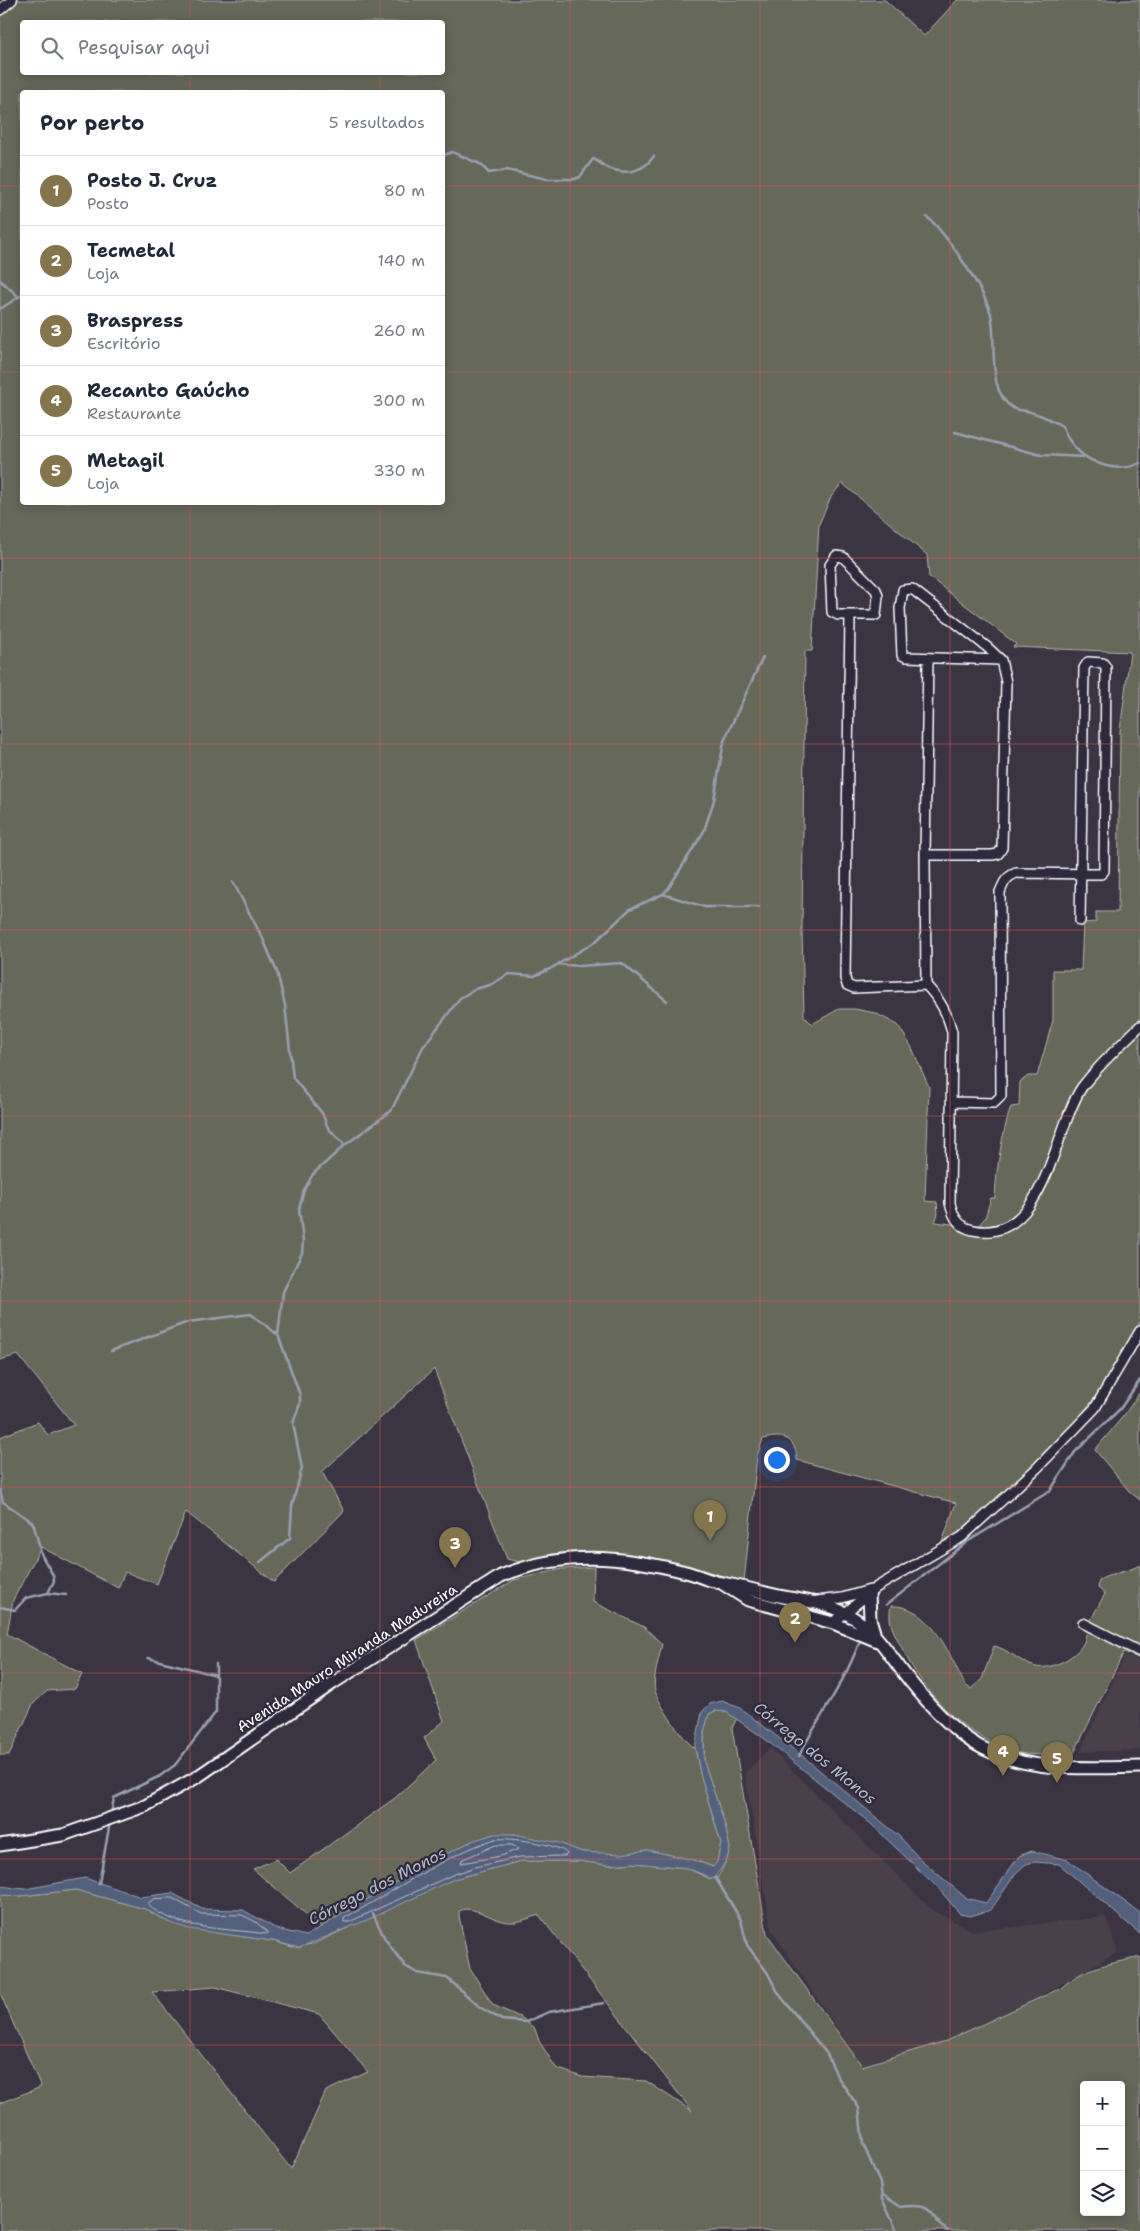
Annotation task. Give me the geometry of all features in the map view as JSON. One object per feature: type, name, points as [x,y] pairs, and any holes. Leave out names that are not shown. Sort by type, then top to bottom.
[{"type":"main road","name":"Avenida Mauro Miranda Madureira","points":[[0,1845],[63,1835],[145,1806],[197,1777],[427,1622],[501,1576],[528,1565],[555,1559],[597,1558],[638,1561],[722,1583],[810,1601],[844,1612],[878,1638],[943,1718],[966,1738],[992,1751],[1035,1765],[1054,1768],[1140,1767]]},
{"type":"main road","name":"Avenida Mauro Miranda Madureira","points":[[722,1583],[739,1596],[763,1606],[833,1623],[878,1638]]},
{"type":"main road","points":[[873,1590],[870,1619],[878,1638]]},
{"type":"street","points":[[0,10],[12,0]]},
{"type":"street","points":[[836,556],[843,557],[871,584],[878,596],[876,615],[850,616],[834,614],[831,607],[830,565],[836,556]]},
{"type":"street","points":[[925,855],[992,855],[998,854],[1002,848],[1006,682],[1001,660],[987,647],[912,589],[907,589],[900,595],[900,651],[906,657],[1001,660]]},
{"type":"street","points":[[850,616],[845,978],[847,985],[854,988],[926,985]]},
{"type":"street","points":[[928,658],[925,855],[926,985],[948,1013],[952,1032],[953,1102],[950,1203],[953,1217],[961,1225],[972,1230],[993,1231],[1008,1224],[1025,1211],[1036,1197],[1047,1177],[1057,1141],[1069,1112],[1082,1088],[1106,1060],[1140,1026]]},
{"type":"street","points":[[953,1102],[994,1103],[1001,1096],[1000,892],[1008,876],[1016,873],[1080,874],[1101,874],[1104,871],[1106,667],[1100,662],[1088,662],[1084,668],[1080,874],[1080,921]]},
{"type":"street","points":[[833,1623],[873,1590],[962,1537],[1036,1469],[1094,1408],[1140,1331]]},
{"type":"street","points":[[810,1601],[842,1598],[873,1590]]},
{"type":"street","points":[[1083,1623],[1140,1652]]},
{"type":"shaded area","points":[[1126,1654],[1140,1661],[1140,1750],[1080,1752]]},
{"type":"shaded area","points":[[770,1748],[932,1910],[973,1931],[1106,1917],[1118,1952],[947,2048],[868,2075],[771,1929],[745,1773]]},
{"type":"green space","points":[[4,0],[885,0],[924,36],[957,0],[1140,0],[1140,1322],[1123,1355],[1081,1415],[1030,1468],[947,1542],[941,1545],[956,1503],[797,1460],[794,1446],[787,1439],[777,1437],[763,1439],[757,1456],[744,1582],[675,1563],[623,1554],[593,1553],[530,1562],[507,1559],[434,1369],[322,1472],[344,1511],[274,1582],[186,1512],[157,1584],[125,1572],[118,1588],[41,1547],[13,1600],[7,1634],[82,1674],[75,1689],[47,1691],[33,1704],[9,1755],[0,1755],[0,1437],[38,1422],[48,1435],[74,1425],[18,1355],[0,1360],[0,3]],"holes":[[[842,483],[927,555],[929,577],[1016,644],[1013,647],[1130,652],[1120,731],[1118,912],[1096,912],[1096,922],[1083,923],[1081,970],[1053,970],[1053,1020],[1037,1076],[1028,1076],[1020,1082],[1019,1106],[1011,1107],[1002,1140],[995,1198],[991,1198],[985,1218],[977,1227],[935,1222],[938,1214],[937,1202],[925,1201],[929,1087],[911,1046],[898,1025],[875,1013],[855,1009],[839,1009],[812,1024],[804,1016],[802,930],[805,651],[812,651],[819,524],[831,497]]]},
{"type":"green space","points":[[1140,1392],[1140,1500],[1130,1492],[1095,1450],[1125,1414]]},
{"type":"green space","points":[[1140,1565],[1140,1659],[1124,1652],[1073,1755],[1019,1753],[976,1734],[960,1722],[932,1695],[910,1663],[891,1622],[891,1606],[905,1608],[917,1613],[928,1622],[946,1647],[965,1685],[971,1689],[982,1679],[994,1646],[1036,1667],[1049,1667],[1069,1658],[1083,1644],[1088,1627],[1105,1594],[1098,1588],[1099,1580]]},
{"type":"green space","points":[[594,1567],[593,1602],[644,1627],[662,1644],[654,1686],[657,1696],[672,1722],[690,1745],[695,1748],[700,1773],[721,1843],[714,1867],[694,1860],[647,1850],[621,1855],[582,1852],[564,1845],[514,1834],[472,1841],[424,1866],[321,1927],[253,1869],[276,1859],[290,1873],[395,1798],[436,1760],[424,1738],[444,1721],[416,1640],[514,1580],[562,1569]]},
{"type":"green space","points":[[715,1711],[726,1712],[737,1718],[732,1728],[767,1934],[862,2066],[946,2041],[1061,1988],[1070,1980],[1089,1970],[1140,1957],[1140,2231],[0,2231],[0,2103],[41,2087],[0,1993],[0,1895],[21,1896],[76,1890],[145,1909],[168,1922],[210,1932],[273,1941],[292,1947],[313,1944],[454,1879],[521,1861],[579,1861],[608,1865],[634,1863],[687,1868],[710,1879],[718,1877],[730,1848],[725,1825],[704,1762],[704,1732],[709,1714]],"holes":[[[465,1909],[508,1922],[539,1915],[692,2111],[646,2081],[582,2077],[556,2068],[539,2041],[535,2029],[522,2018],[493,2005],[470,1969],[459,1911]],[[215,1987],[319,2014],[368,2072],[326,2091],[291,2169],[152,1992]]]},
{"type":"water","points":[[722,1701],[740,1708],[806,1759],[900,1837],[919,1858],[966,1898],[986,1903],[1019,1856],[1032,1851],[1068,1860],[1140,1913],[1140,1934],[1059,1864],[1035,1862],[1026,1864],[1015,1874],[991,1910],[970,1916],[960,1914],[938,1888],[871,1824],[761,1736],[726,1712],[715,1711],[709,1714],[704,1732],[704,1762],[725,1825],[730,1848],[727,1859],[714,1879],[687,1868],[634,1863],[608,1865],[579,1861],[521,1861],[454,1879],[374,1917],[299,1948],[273,1941],[189,1929],[168,1922],[145,1909],[76,1890],[21,1896],[0,1895],[0,1886],[25,1889],[85,1878],[141,1897],[172,1893],[202,1909],[243,1910],[277,1929],[306,1936],[423,1866],[472,1841],[494,1834],[514,1834],[559,1843],[582,1852],[621,1854],[647,1850],[694,1860],[713,1867],[717,1862],[721,1843],[700,1773],[695,1747],[702,1712],[710,1704]]},
{"type":"waterway","points":[[445,155],[452,152],[480,164],[489,173],[507,170],[547,179],[575,179],[580,177],[593,159],[610,169],[623,172],[640,168],[654,156]]},
{"type":"waterway","points":[[927,217],[953,247],[972,275],[986,301],[992,322],[995,377],[998,389],[1004,400],[1015,409],[1050,419],[1062,426],[1075,448],[1091,460],[1111,467],[1121,468],[1140,463]]},
{"type":"waterway","points":[[0,280],[19,297]]},
{"type":"waterway","points":[[0,309],[20,296]]},
{"type":"waterway","points":[[955,432],[1041,455],[1086,457]]},
{"type":"waterway","points":[[260,1562],[290,1538],[292,1506],[302,1468],[293,1423],[300,1404],[300,1395],[278,1335],[283,1292],[302,1253],[303,1241],[299,1209],[304,1190],[313,1174],[345,1145],[391,1111],[423,1047],[460,998],[475,989],[490,985],[509,974],[534,976],[550,969],[595,942],[630,909],[663,894],[668,889],[704,831],[714,800],[724,741],[763,657]]},
{"type":"waterway","points":[[233,882],[263,939],[277,972],[285,1005],[293,1078],[322,1113],[328,1128],[345,1145]]},
{"type":"waterway","points":[[663,894],[705,907],[759,907]]},
{"type":"waterway","points":[[558,964],[579,966],[622,963],[667,1001]]},
{"type":"waterway","points":[[111,1351],[188,1322],[251,1314],[278,1335]]},
{"type":"waterway","points":[[886,1605],[967,1542],[1050,1491],[1075,1452],[1120,1409],[1140,1380]]},
{"type":"waterway","points":[[0,1490],[3,1502],[32,1522],[34,1526],[42,1556],[53,1575],[54,1581],[48,1593]]},
{"type":"waterway","points":[[0,1607],[15,1610],[26,1598],[48,1593],[66,1595]]},
{"type":"waterway","name":"Córrego dos Monos","points":[[799,1756],[846,1673],[859,1643]]},
{"type":"waterway","points":[[148,1658],[216,1675]]},
{"type":"waterway","points":[[111,1814],[114,1798],[160,1776],[175,1765],[216,1712],[216,1664]]},
{"type":"waterway","points":[[99,1883],[110,1822]]},
{"type":"waterway","points":[[715,1877],[741,1920],[747,1945],[767,1972],[779,1994],[827,2054],[837,2076],[859,2108],[863,2144],[880,2183],[882,2199],[897,2231]]},
{"type":"waterway","points":[[373,1914],[385,1939],[405,1966],[417,1973],[447,1978],[481,2008],[502,2020],[526,2022],[549,2012],[604,2003]]},
{"type":"waterway","points":[[883,2195],[901,2207],[920,2206],[925,2208],[948,2231]]},
{"type":"place","name":"Posto J. Cruz","points":[[710,1541]]},
{"type":"place","name":"Braspress","points":[[455,1568]]},
{"type":"place","name":"Tecmetal","points":[[795,1643]]},
{"type":"place","name":"Recanto Gaúcho","points":[[1003,1776]]},
{"type":"place","name":"Metagil","points":[[1057,1783]]}]
